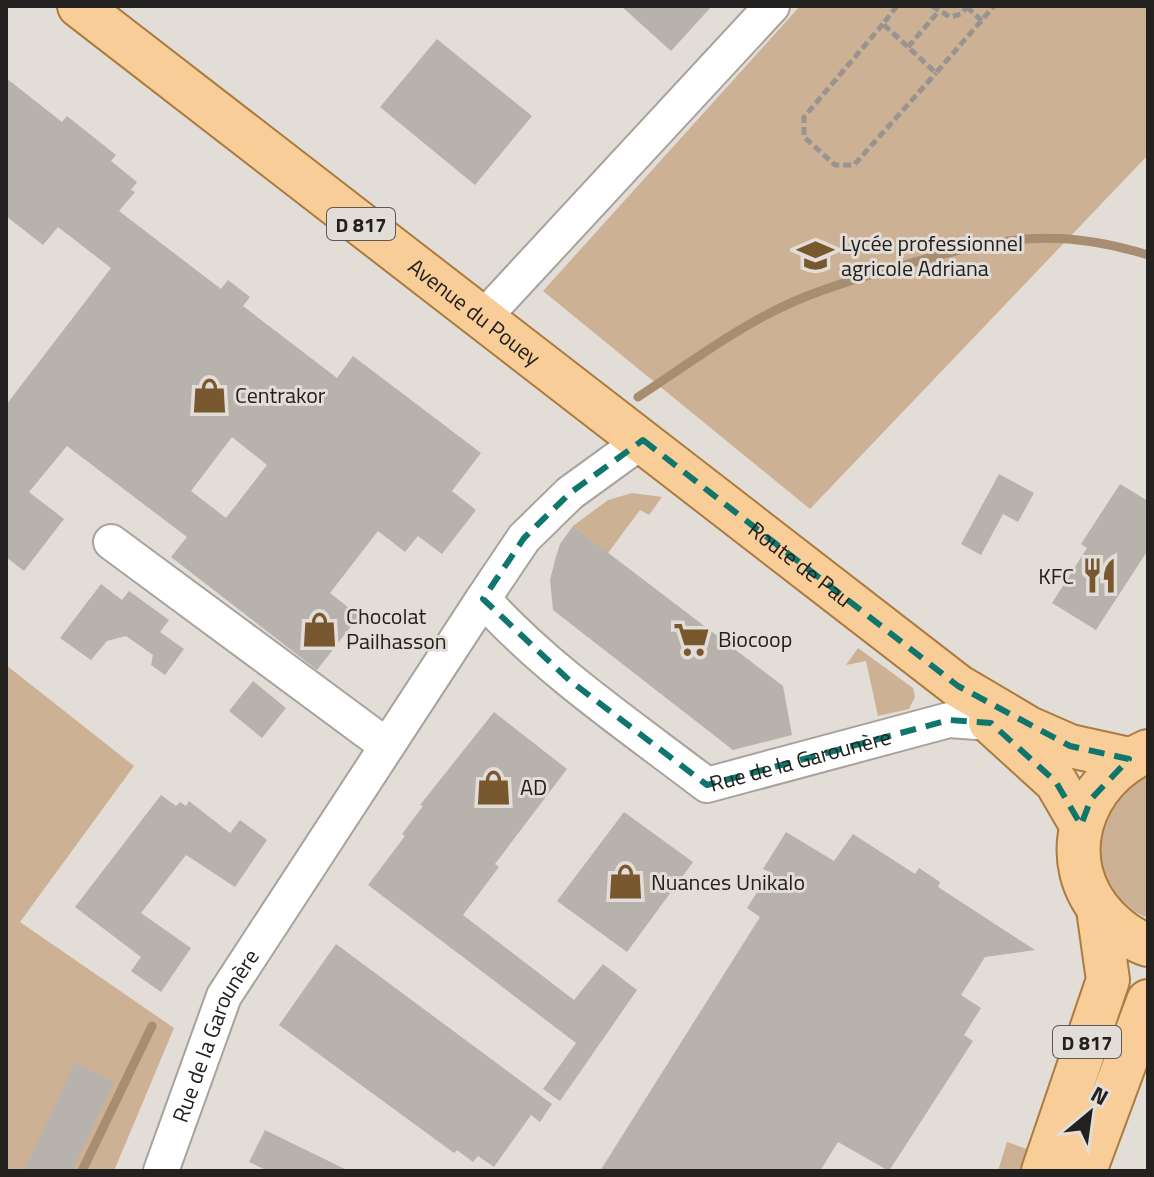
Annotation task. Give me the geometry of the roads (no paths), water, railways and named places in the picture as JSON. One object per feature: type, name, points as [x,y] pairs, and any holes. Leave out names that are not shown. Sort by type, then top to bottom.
[{"type":"main road","name":"Avenue du Pouey","points":[[79,6],[643,440]]},
{"type":"main road","name":"Route de Pau","points":[[643,440],[958,686],[1029,728],[1070,746],[1138,755]]},
{"type":"main road","name":"Route de Pau","points":[[958,686],[991,723],[1056,782],[1081,825]]},
{"type":"main road","name":"Route de Pau","points":[[1138,755],[1107,776],[1091,799],[1081,825],[1078,854],[1085,883],[1098,909],[1118,929],[1148,945]]},
{"type":"main road","name":"D 817","points":[[1043,1171],[1108,980],[1098,909]]},
{"type":"main road","name":"D 817","points":[[1085,1171],[1148,1001]]},
{"type":"street","points":[[484,317],[772,6]]},
{"type":"street","name":"Rue de la Garounère","points":[[161,1171],[224,996],[483,599],[524,538],[570,493],[643,440]]},
{"type":"street","points":[[111,542],[387,746]]},
{"type":"street","name":"Rue de la Garounère","points":[[483,599],[509,627],[569,680],[707,785],[949,720],[991,723]]},
{"type":"waterway","points":[[638,397],[717,344],[779,309],[825,289],[904,265],[968,248],[1025,239],[1083,240],[1148,255]]},
{"type":"waterway","points":[[82,1171],[152,1026]]},
{"type":"place","name":"Lycée professionnel agricole Adriana","points":[[815,256]]},
{"type":"place","name":"Centrakor","points":[[209,395]]},
{"type":"place","name":"KFC","points":[[1100,576]]},
{"type":"place","name":"Chocolat Pailhasson","points":[[320,629]]},
{"type":"place","name":"Biocoop","points":[[692,639]]},
{"type":"place","name":"AD","points":[[494,787]]},
{"type":"place","name":"Nuances Unikalo","points":[[625,882]]}]
